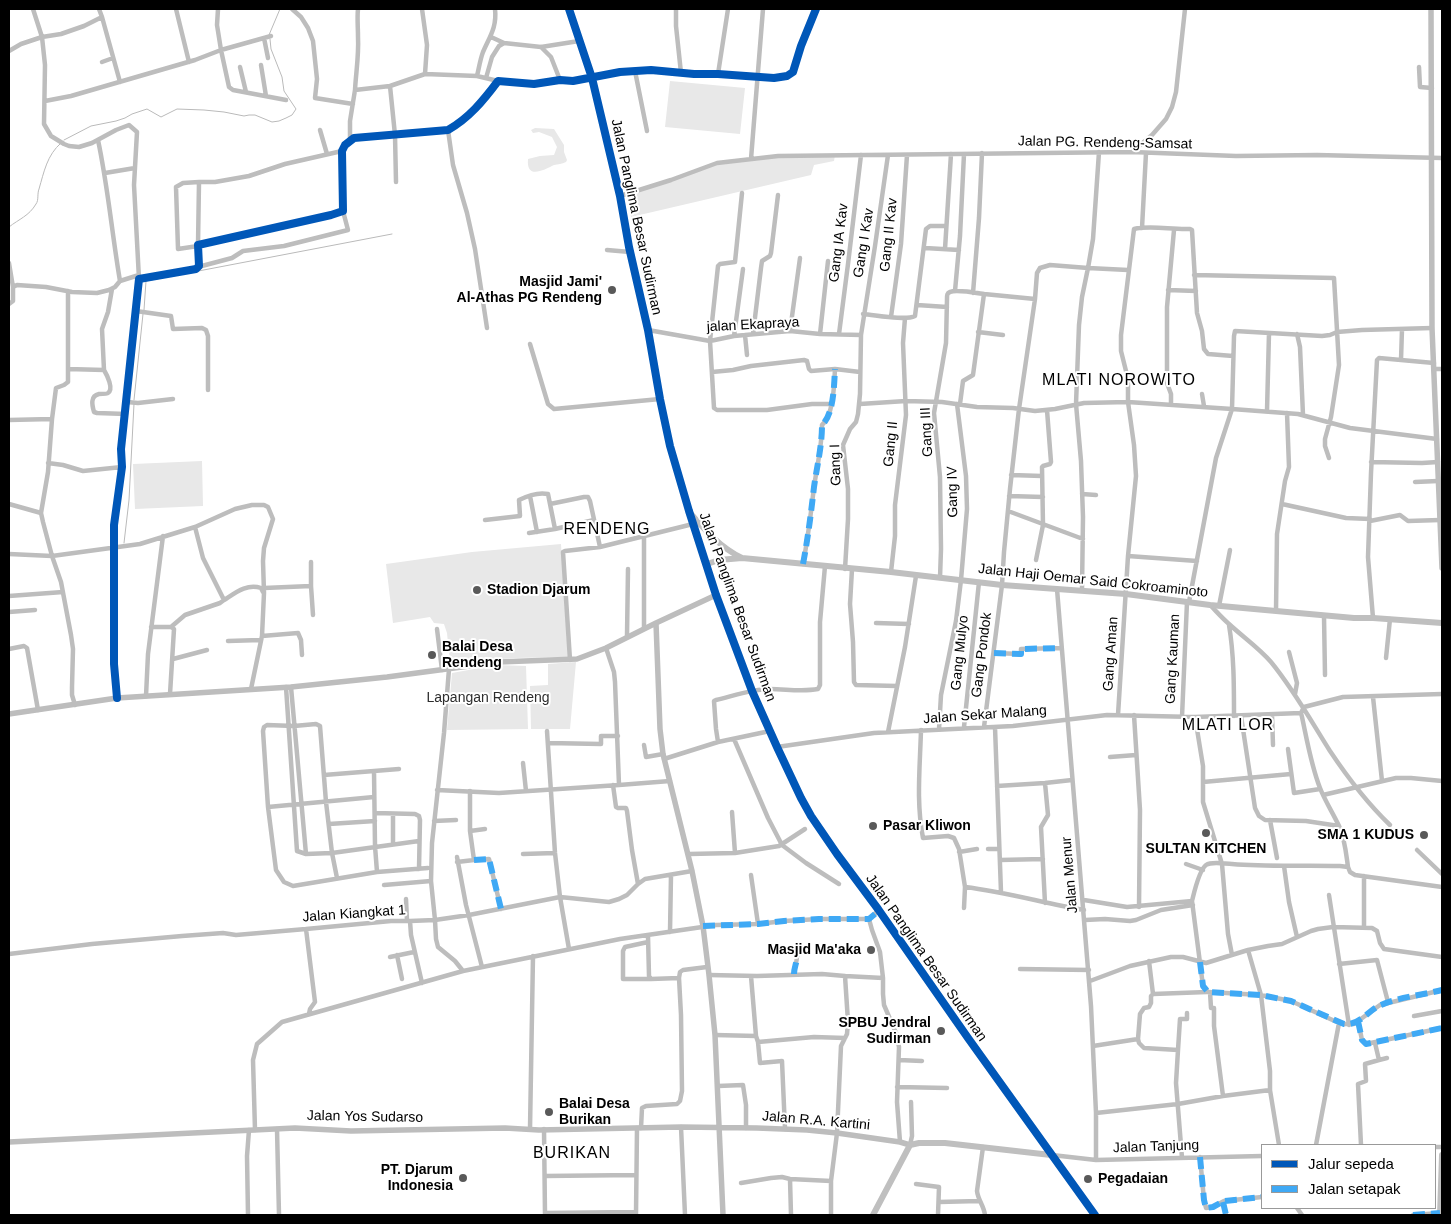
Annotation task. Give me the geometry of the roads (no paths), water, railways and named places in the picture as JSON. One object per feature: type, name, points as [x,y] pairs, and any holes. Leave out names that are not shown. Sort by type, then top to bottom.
[{"type":"main road","name":"Jalan Panglima Besar Sudirman","points":[[569,9],[592,78],[620,196],[670,446],[716,595],[752,691],[811,816],[1095,1215]]},
{"type":"main road","points":[[689,511],[716,541],[742,558]]},
{"type":"main road","name":"Jalan Haji Oemar Said Cokroaminoto","points":[[707,564],[719,560],[742,558],[1002,585],[1126,594],[1210,605],[1324,616],[1442,623]]},
{"type":"main road","points":[[873,1215],[910,1145],[945,1143],[1052,1155]]},
{"type":"main road","points":[[1440,1214],[1442,1155]]},
{"type":"street","points":[[34,9],[42,37],[45,65],[44,124],[51,136],[69,146],[79,147],[129,125],[137,132],[134,185],[139,277],[138,311],[121,449],[122,467],[115,511],[114,664],[117,698]]},
{"type":"street","points":[[99,9],[120,82]]},
{"type":"street","points":[[176,9],[189,62]]},
{"type":"street","points":[[218,9],[221,50],[229,86],[233,90],[286,100]]},
{"type":"street","points":[[292,9],[301,17],[308,28],[312,41],[317,79],[315,98],[353,104]]},
{"type":"street","points":[[350,141],[358,61],[358,9]]},
{"type":"street","points":[[422,9],[427,45],[425,74]]},
{"type":"street","points":[[477,76],[481,59],[493,32],[496,18],[495,9]]},
{"type":"street","points":[[676,9],[681,73]]},
{"type":"street","points":[[718,74],[728,9]]},
{"type":"street","points":[[751,159],[763,9]]},
{"type":"street","points":[[355,90],[390,86],[425,74],[477,76],[498,81],[534,84],[560,80],[573,81],[620,72],[651,70],[774,78],[788,76],[793,72],[816,9]]},
{"type":"street","points":[[1132,152],[1166,120],[1172,107],[1176,92],[1185,9]]},
{"type":"street","points":[[1431,9],[1429,88],[1432,157],[1432,328],[1439,416],[1437,439],[1442,568]]},
{"type":"street","points":[[9,51],[21,44],[42,37],[61,34],[102,17]]},
{"type":"street","points":[[45,101],[72,96],[271,36]]},
{"type":"street","points":[[491,37],[504,43],[541,47],[579,41]]},
{"type":"street","points":[[264,38],[268,58]]},
{"type":"street","points":[[486,78],[492,57],[498,46],[504,43]]},
{"type":"street","points":[[541,47],[551,57],[560,80]]},
{"type":"street","points":[[102,62],[113,58]]},
{"type":"street","points":[[261,66],[266,96]]},
{"type":"street","points":[[1418,67],[1419,85],[1429,88]]},
{"type":"street","points":[[240,68],[246,92]]},
{"type":"street","points":[[635,71],[647,132]]},
{"type":"street","points":[[13,287],[46,287],[96,293],[112,289],[120,281],[198,267],[232,258],[243,251],[284,246],[348,230],[343,211],[342,151],[350,141],[354,138],[448,130],[461,123],[473,112],[498,81]]},
{"type":"street","points":[[390,86],[396,135],[396,182]]},
{"type":"street","points":[[320,130],[327,154]]},
{"type":"street","points":[[448,130],[453,164],[475,249],[487,328]]},
{"type":"street","points":[[98,140],[120,281]]},
{"type":"street","points":[[342,151],[285,164],[249,176],[215,182],[183,183],[176,187],[178,249],[198,246],[343,211]]},
{"type":"street","points":[[1082,590],[1081,461],[1076,404],[1079,325],[1082,297],[1093,240],[1099,152]]},
{"type":"street","name":"Jalan PG. Rendeng-Samsat","points":[[620,196],[717,163],[778,156],[1132,152],[1236,156],[1317,155],[1441,158]]},
{"type":"street","points":[[973,293],[982,153]]},
{"type":"street","points":[[1146,153],[1142,228],[1192,230],[1199,321],[1206,352],[1233,356]]},
{"type":"street","name":"Gang II Kav","points":[[891,317],[901,244],[907,154]]},
{"type":"street","points":[[945,249],[951,154]]},
{"type":"street","points":[[964,154],[955,291],[1035,299]]},
{"type":"street","name":"Gang IA Kav","points":[[839,334],[861,155]]},
{"type":"street","name":"Gang I Kav","points":[[861,335],[888,155]]},
{"type":"street","points":[[104,173],[135,168]]},
{"type":"street","points":[[198,267],[199,182]]},
{"type":"street","points":[[742,193],[736,262],[720,264],[718,266],[710,341],[714,408],[717,410],[767,410],[812,404],[831,404]]},
{"type":"street","points":[[754,334],[760,268],[762,261],[772,254],[778,195]]},
{"type":"street","points":[[863,314],[905,318],[913,318],[915,316],[927,228],[930,226],[946,226]]},
{"type":"street","name":"Gang Aman","points":[[1118,715],[1128,556],[1136,476],[1128,402],[1128,379],[1120,351],[1133,230],[1135,228],[1142,228]]},
{"type":"street","points":[[1171,404],[1172,394],[1167,383],[1166,307],[1174,230]]},
{"type":"street","points":[[925,248],[959,250]]},
{"type":"street","points":[[607,250],[630,252]]},
{"type":"street","points":[[790,331],[800,258]]},
{"type":"street","points":[[820,334],[828,261]]},
{"type":"street","points":[[9,263],[13,287],[13,301],[9,304]]},
{"type":"street","name":"Gang Pondok","points":[[984,727],[1002,585],[1009,496],[1019,409],[1037,273],[1040,268],[1050,265],[1088,268]]},
{"type":"street","points":[[1088,268],[1128,270]]},
{"type":"street","points":[[734,336],[743,269]]},
{"type":"street","points":[[1194,274],[1333,277],[1339,370],[1325,443],[1329,458]]},
{"type":"street","points":[[112,289],[108,312],[102,329],[104,370],[110,388],[108,393],[96,395],[92,400],[93,409],[94,412],[98,413],[126,414]]},
{"type":"street","points":[[1168,290],[1196,291]]},
{"type":"street","points":[[68,291],[68,382],[56,388],[46,490],[41,513],[61,582],[74,649],[72,695],[75,704]]},
{"type":"street","name":"Gang III","points":[[940,578],[940,477],[938,440],[934,422],[946,343],[948,294],[955,291]]},
{"type":"street","name":"Gang IV","points":[[939,729],[941,695],[956,621],[961,580],[967,492],[959,404],[963,380],[972,375],[984,294]]},
{"type":"street","points":[[917,306],[947,307]]},
{"type":"street","points":[[138,311],[171,316],[173,329],[205,328],[208,336],[208,390]]},
{"type":"street","name":"Gang II","points":[[891,572],[895,536],[895,505],[903,444],[906,401],[902,344],[905,318]]},
{"type":"street","points":[[1401,360],[1402,328]]},
{"type":"street","points":[[1267,411],[1269,333],[1322,336],[1337,332],[1432,328]]},
{"type":"street","name":"jalan Ekapraya","points":[[648,330],[710,341],[734,336],[790,331],[861,335]]},
{"type":"street","name":"Gang Kauman","points":[[1182,717],[1188,602],[1216,458],[1232,409],[1234,331],[1269,333]]},
{"type":"street","points":[[978,332],[1003,335]]},
{"type":"street","points":[[1297,334],[1300,347],[1302,415]]},
{"type":"street","points":[[745,335],[747,356]]},
{"type":"street","name":"Gang I","points":[[861,335],[860,404],[856,422],[850,429],[843,446],[848,489],[850,604],[854,682],[856,685],[897,686]]},
{"type":"street","points":[[530,344],[548,404],[551,408],[660,399]]},
{"type":"street","points":[[1372,618],[1368,557],[1377,360],[1379,358],[1401,360],[1442,369]]},
{"type":"street","points":[[712,372],[804,360],[807,361],[811,371],[835,369],[860,372]]},
{"type":"street","points":[[68,369],[104,370]]},
{"type":"street","points":[[803,564],[810,530],[822,425],[827,420],[831,404],[835,369]]},
{"type":"street","points":[[1202,394],[1204,406]]},
{"type":"street","points":[[128,402],[136,403],[173,399]]},
{"type":"street","points":[[860,404],[906,401],[936,402],[1035,411],[1076,404],[1128,402],[1204,406],[1302,415],[1350,428],[1437,439]]},
{"type":"street","points":[[1036,560],[1043,525],[1042,466],[1051,463],[1046,410]]},
{"type":"street","points":[[1276,611],[1277,534],[1289,467],[1286,413]]},
{"type":"street","points":[[9,420],[52,419]]},
{"type":"street","points":[[1371,462],[1439,465]]},
{"type":"street","points":[[48,463],[83,471],[122,467]]},
{"type":"street","points":[[1012,475],[1042,476]]},
{"type":"street","points":[[1415,482],[1438,481]]},
{"type":"street","points":[[485,520],[520,516],[518,501],[520,499],[546,493],[548,494],[555,529]]},
{"type":"street","points":[[1082,494],[1096,495]]},
{"type":"street","points":[[530,496],[537,532]]},
{"type":"street","points":[[1009,496],[1043,497]]},
{"type":"street","points":[[550,504],[584,497],[588,498],[600,547]]},
{"type":"street","points":[[9,504],[41,513]]},
{"type":"street","points":[[1282,504],[1346,518],[1370,520],[1400,515],[1408,521],[1440,520]]},
{"type":"street","points":[[9,554],[52,556],[140,544],[195,527],[235,509],[252,505],[264,505],[268,508],[273,519],[264,548],[261,638],[251,690]]},
{"type":"street","points":[[1008,511],[1083,539]]},
{"type":"street","points":[[529,533],[594,520]]},
{"type":"street","points":[[570,660],[563,552],[600,547],[693,524]]},
{"type":"street","points":[[195,527],[203,558],[224,600]]},
{"type":"street","points":[[146,696],[151,627],[163,536]]},
{"type":"street","points":[[644,536],[644,628]]},
{"type":"street","points":[[1219,606],[1230,550]]},
{"type":"street","points":[[1128,556],[1197,561]]},
{"type":"street","points":[[311,562],[313,615]]},
{"type":"street","points":[[718,742],[714,701],[752,691],[770,689],[811,690],[818,688],[820,685],[820,622],[825,566]]},
{"type":"street","points":[[627,636],[628,569]]},
{"type":"street","points":[[888,732],[909,624],[916,576]]},
{"type":"street","name":"Gang Mulyo","points":[[964,728],[979,582]]},
{"type":"street","points":[[151,627],[171,626],[182,616],[220,603],[240,590],[254,585],[261,588],[264,593]]},
{"type":"street","points":[[264,588],[311,586]]},
{"type":"street","name":"Jalan Menur","points":[[1057,589],[1090,981],[1096,1113],[1096,1160]]},
{"type":"street","points":[[9,596],[63,592]]},
{"type":"street","points":[[9,714],[117,698],[289,687],[499,662],[577,659],[606,648],[627,636],[716,595]]},
{"type":"street","points":[[1210,605],[1270,661],[1304,707],[1331,752],[1356,788],[1390,825]]},
{"type":"street","points":[[9,612],[35,610]]},
{"type":"street","points":[[1324,616],[1325,675]]},
{"type":"street","points":[[1386,658],[1390,619]]},
{"type":"street","points":[[656,623],[659,709],[664,756],[689,854],[703,926],[709,974],[715,1035],[724,1215]]},
{"type":"street","points":[[876,623],[909,624]]},
{"type":"street","points":[[1229,624],[1235,675],[1234,716]]},
{"type":"street","points":[[170,694],[175,633],[171,626]]},
{"type":"street","points":[[437,628],[442,670]]},
{"type":"street","points":[[228,641],[298,633],[302,655]]},
{"type":"street","points":[[9,649],[26,646],[38,710]]},
{"type":"street","points":[[606,648],[614,672],[615,682],[618,736],[616,807],[626,808],[627,811],[638,884]]},
{"type":"street","points":[[994,653],[1021,654],[1021,649],[1061,648]]},
{"type":"street","points":[[173,659],[207,650]]},
{"type":"street","points":[[1289,652],[1297,683],[1295,694]]},
{"type":"street","points":[[449,669],[434,821],[431,882],[438,947],[455,961],[462,971]]},
{"type":"street","points":[[289,687],[306,854]]},
{"type":"street","points":[[1304,707],[1343,697],[1442,694]]},
{"type":"street","points":[[1373,697],[1382,780]]},
{"type":"street","points":[[1304,707],[1302,713],[1320,790],[1339,826],[1345,844],[1348,867],[1353,874],[1442,887]]},
{"type":"street","name":"Jalan Sekar Malang","points":[[777,747],[874,733],[995,727],[1067,721],[1107,715],[1195,717],[1302,713]]},
{"type":"street","points":[[1134,715],[1140,810],[1139,907]]},
{"type":"street","points":[[1272,715],[1273,745]]},
{"type":"street","points":[[1241,716],[1250,777],[1257,812],[1261,818],[1306,821],[1339,826]]},
{"type":"street","points":[[1195,717],[1203,766],[1203,802],[1222,864],[1228,934],[1232,955]]},
{"type":"street","points":[[337,878],[326,802],[320,726],[316,724],[292,726],[267,725],[263,730],[268,808],[276,870],[284,882],[293,886],[378,872],[428,868]]},
{"type":"street","points":[[292,726],[293,805],[296,848],[299,853],[332,852],[419,841]]},
{"type":"street","points":[[995,727],[1001,892]]},
{"type":"street","points":[[547,730],[560,897],[568,949]]},
{"type":"street","points":[[921,730],[918,803],[923,838],[943,836],[954,838],[957,843],[960,852],[964,887],[964,908]]},
{"type":"street","points":[[644,746],[646,757],[664,756],[770,731]]},
{"type":"street","points":[[548,743],[601,744],[601,736],[618,736]]},
{"type":"street","points":[[734,739],[768,818],[782,845],[839,884]]},
{"type":"street","points":[[1288,749],[1294,793],[1320,790]]},
{"type":"street","points":[[1110,757],[1136,755]]},
{"type":"street","points":[[522,763],[526,791]]},
{"type":"street","points":[[324,775],[399,769]]},
{"type":"street","points":[[374,771],[375,846],[378,872]]},
{"type":"street","points":[[1203,782],[1291,774]]},
{"type":"street","points":[[1323,795],[1396,778],[1442,781]]},
{"type":"street","points":[[997,786],[1072,780]]},
{"type":"street","points":[[438,790],[499,793],[670,781]]},
{"type":"street","points":[[1045,783],[1048,815],[1042,825],[1045,903]]},
{"type":"street","points":[[470,791],[470,831],[474,860]]},
{"type":"street","points":[[268,808],[374,797]]},
{"type":"street","points":[[732,812],[735,852]]},
{"type":"street","points":[[375,813],[415,814],[419,816],[418,869]]},
{"type":"street","points":[[393,814],[393,844]]},
{"type":"street","points":[[434,821],[456,820]]},
{"type":"street","points":[[1270,820],[1276,858]]},
{"type":"street","points":[[329,824],[375,821]]},
{"type":"street","points":[[470,831],[485,829]]},
{"type":"street","points":[[689,854],[735,852],[782,845],[805,829]]},
{"type":"street","points":[[988,849],[999,849]]},
{"type":"street","points":[[960,852],[977,850]]},
{"type":"street","points":[[1417,850],[1442,874]]},
{"type":"street","points":[[523,854],[556,853]]},
{"type":"street","points":[[482,967],[457,860],[490,859],[501,909]]},
{"type":"street","points":[[1000,860],[1043,859]]},
{"type":"street","points":[[1186,864],[1203,870]]},
{"type":"street","points":[[1223,1096],[1214,1026],[1214,1008],[1211,1008],[1209,992],[1203,986],[1193,903],[1196,884],[1205,866],[1208,864],[1222,864],[1348,867]]},
{"type":"street","points":[[1284,866],[1287,892],[1297,937]]},
{"type":"street","name":"Jalan Kiangkat 1","points":[[9,954],[182,936],[224,933],[236,935],[391,921],[436,920],[560,897],[609,902],[627,895],[646,879],[692,871]]},
{"type":"street","points":[[670,932],[671,875]]},
{"type":"street","points":[[752,875],[758,924]]},
{"type":"street","points":[[1364,876],[1364,928]]},
{"type":"street","points":[[384,885],[431,882]]},
{"type":"street","points":[[964,887],[1001,892],[1084,910]]},
{"type":"street","points":[[1329,895],[1349,1025]]},
{"type":"street","points":[[406,899],[414,952],[422,982]]},
{"type":"street","points":[[1084,900],[1127,907],[1193,903]]},
{"type":"street","points":[[1085,920],[1130,921],[1161,910],[1193,903]]},
{"type":"street","points":[[679,978],[623,979],[623,951],[625,947],[670,932],[703,926],[758,924],[810,919],[869,919],[876,914],[878,909]]},
{"type":"street","points":[[869,919],[880,952],[884,1005],[896,1033],[899,1047],[897,1087],[900,1142]]},
{"type":"street","points":[[1090,981],[1130,966],[1171,957],[1183,957],[1206,963],[1248,950],[1282,944],[1311,930],[1334,928],[1376,930],[1384,949],[1442,957]]},
{"type":"street","points":[[306,929],[314,1002],[309,1014]]},
{"type":"street","points":[[248,1215],[247,1156],[252,1130],[253,1060],[257,1044],[282,1022],[462,971],[568,949],[648,939]]},
{"type":"street","points":[[648,939],[651,979]]},
{"type":"street","points":[[1248,950],[1261,995],[1270,1071],[1270,1090],[1279,1144]]},
{"type":"street","points":[[390,957],[414,952]]},
{"type":"street","points":[[397,955],[402,979]]},
{"type":"street","points":[[530,1129],[533,956]]},
{"type":"street","points":[[794,974],[794,967],[798,956]]},
{"type":"street","points":[[1340,964],[1376,960],[1388,1002]]},
{"type":"street","points":[[1149,961],[1153,994],[1149,1007],[1144,1008],[1140,1014],[1139,1043],[1144,1048],[1178,1050]]},
{"type":"street","points":[[544,1130],[545,1214],[636,1214],[636,1175],[642,1108],[646,1106],[677,1104],[680,1102],[682,1092],[680,972],[707,967]]},
{"type":"street","points":[[1020,969],[1089,970]]},
{"type":"street","points":[[709,974],[751,976],[822,974],[883,978]]},
{"type":"street","points":[[751,976],[760,1063],[782,1061],[785,1129]]},
{"type":"street","points":[[831,1215],[831,1181],[837,1133],[841,1046],[845,1038],[848,1022],[845,976]]},
{"type":"street","points":[[1153,994],[1209,992],[1261,995],[1291,1001],[1349,1025],[1354,1024],[1372,1010],[1388,1002],[1442,990]]},
{"type":"street","points":[[1414,1016],[1442,1011]]},
{"type":"street","points":[[1182,1158],[1176,1083],[1180,1019],[1187,1018],[1187,1013]]},
{"type":"street","points":[[1358,1021],[1362,1040],[1368,1044],[1442,1028]]},
{"type":"street","points":[[1316,1144],[1339,1022]]},
{"type":"street","points":[[715,1035],[756,1036]]},
{"type":"street","points":[[758,1042],[814,1037],[845,1038]]},
{"type":"street","points":[[1093,1046],[1138,1039]]},
{"type":"street","points":[[1374,1043],[1379,1060]]},
{"type":"street","points":[[1360,1144],[1358,1084],[1366,1081],[1365,1064],[1387,1058]]},
{"type":"street","points":[[899,1060],[922,1061]]},
{"type":"street","points":[[718,1086],[744,1085],[746,1128]]},
{"type":"street","points":[[897,1087],[947,1088]]},
{"type":"street","points":[[1096,1113],[1178,1104],[1270,1090]]},
{"type":"street","points":[[910,1145],[912,1136],[911,1102]]},
{"type":"street","points":[[681,1127],[685,1215]]},
{"type":"street","name":"Jalan Yos Sudarso","points":[[9,1142],[295,1128],[350,1131],[720,1127]]},
{"type":"street","name":"Jalan R.A. Kartini","points":[[720,1127],[837,1133],[910,1145]]},
{"type":"street","points":[[278,1129],[279,1215]]},
{"type":"street","points":[[983,1147],[978,1191],[979,1201],[985,1215]]},
{"type":"street","name":"Jalan Tanjung","points":[[1052,1155],[1096,1160],[1261,1156]]},
{"type":"street","points":[[1200,1157],[1204,1200],[1207,1210],[1223,1202],[1261,1197]]},
{"type":"street","points":[[545,1176],[636,1175]]},
{"type":"street","points":[[741,1183],[782,1177],[831,1181]]},
{"type":"street","points":[[790,1179],[791,1215]]},
{"type":"street","points":[[916,1184],[938,1186],[938,1215]]},
{"type":"street","points":[[939,1202],[979,1201]]},
{"type":"street","points":[[1223,1202],[1226,1215]]},
{"type":"street","points":[[1413,1215],[1440,1214]]},
{"type":"waterway","points":[[269,35],[280,9]]},
{"type":"waterway","points":[[64,140],[91,126],[116,121],[147,109],[161,117],[177,109],[224,112],[244,116],[255,115],[272,122],[286,118],[292,115],[296,109],[284,91],[282,77],[271,49],[270,39]]},
{"type":"waterway","points":[[9,227],[27,214],[36,204],[38,191],[47,164],[52,153],[61,143]]},
{"type":"waterway","points":[[144,310],[146,281],[392,234]]},
{"type":"waterway","points":[[134,400],[143,314]]},
{"type":"waterway","points":[[124,543],[129,500],[134,404]]},
{"type":"place","name":"Masjid Jami' Al-Athas PG Rendeng","points":[[612,290]]},
{"type":"place","name":"Stadion Djarum","points":[[477,590]]},
{"type":"place","name":"Balai Desa Rendeng","points":[[432,655]]},
{"type":"place","name":"Pasar Kliwon","points":[[873,826]]},
{"type":"place","name":"SULTAN KITCHEN","points":[[1206,833]]},
{"type":"place","name":"SMA 1 KUDUS","points":[[1424,835]]},
{"type":"place","name":"Masjid Ma'aka","points":[[871,950]]},
{"type":"place","name":"SPBU Jendral Sudirman","points":[[941,1031]]},
{"type":"place","name":"Balai Desa Burikan","points":[[549,1112]]},
{"type":"place","name":"PT. Djarum Indonesia","points":[[463,1178]]},
{"type":"place","name":"Pegadaian","points":[[1088,1179]]},
{"type":"district","name":"MLATI NOROWITO","points":[[1119,381]]},
{"type":"district","name":"RENDENG","points":[[607,530]]},
{"type":"district","name":"MLATI LOR","points":[[1228,726]]},
{"type":"district","name":"BURIKAN","points":[[572,1154]]},
{"type":"park label","name":"Lapangan Rendeng","points":[[488,698]]}]
